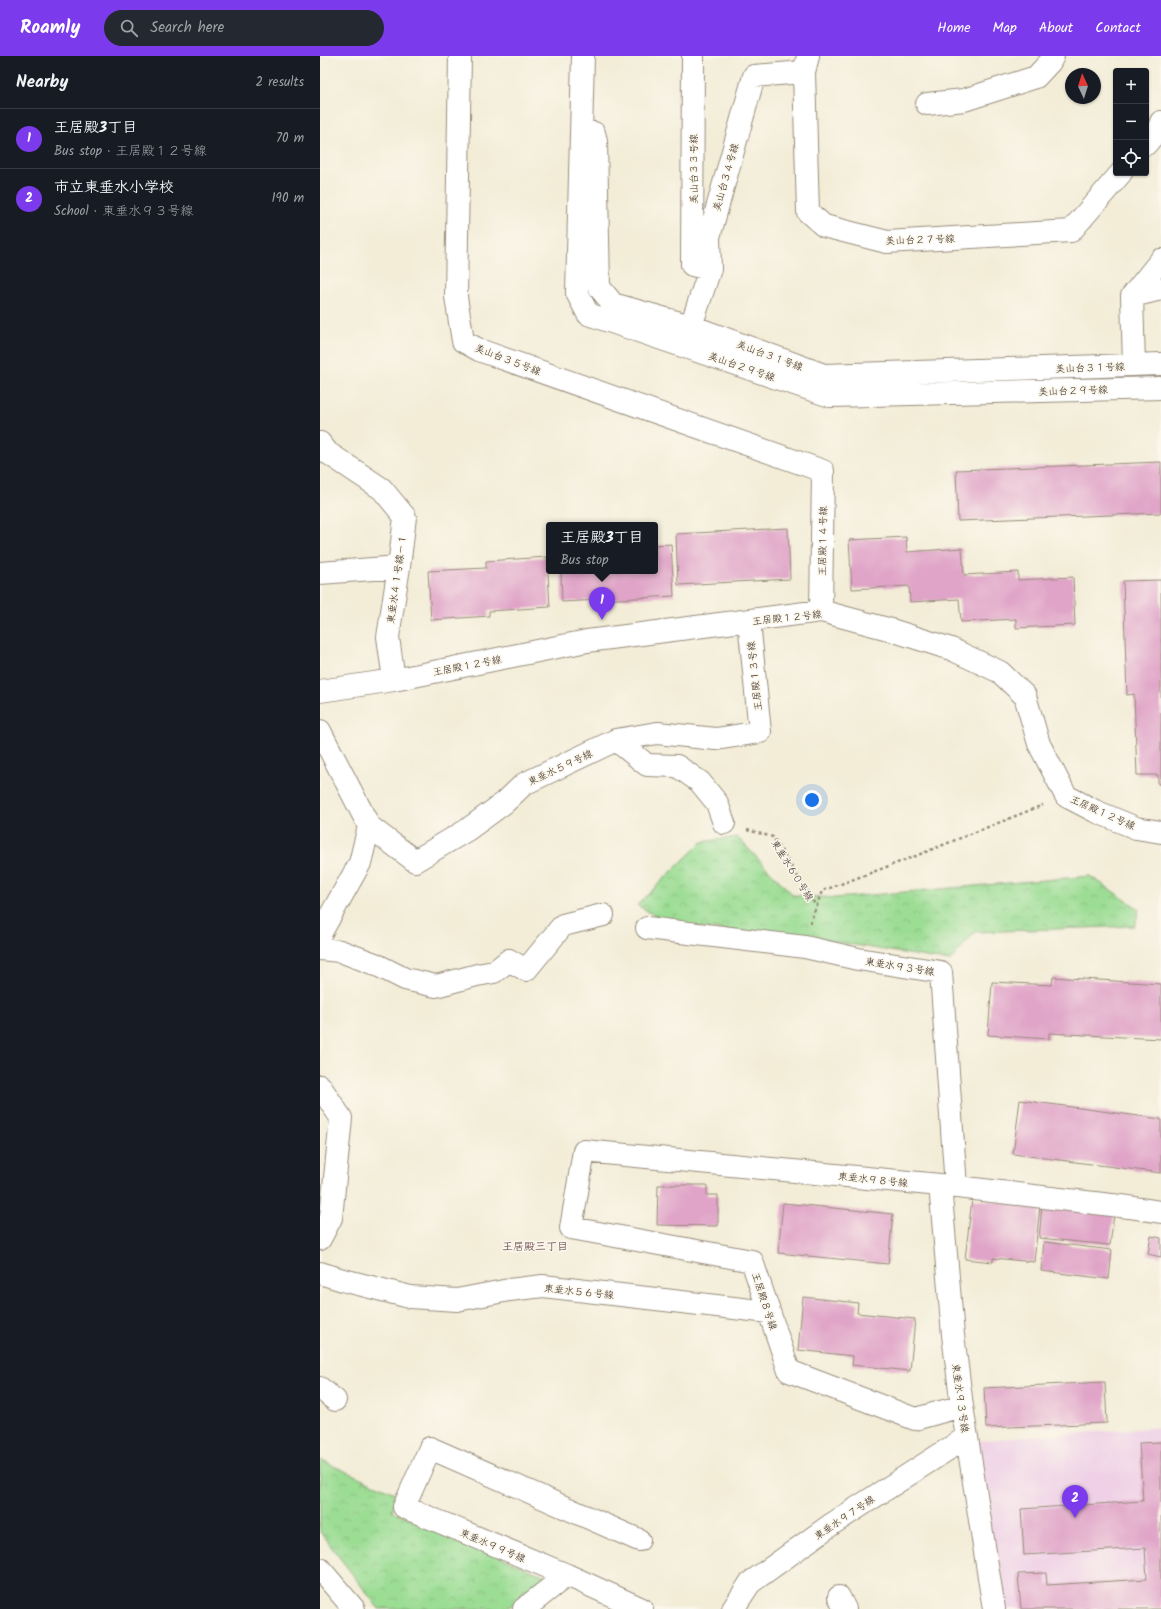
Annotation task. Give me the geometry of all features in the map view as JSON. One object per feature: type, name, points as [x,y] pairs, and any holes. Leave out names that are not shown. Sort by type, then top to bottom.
[{"type":"street","name":"美山台３５号線","points":[[460,56],[456,297],[462,341],[479,350],[823,470]]},
{"type":"street","name":"美山台２９号線","points":[[583,56],[577,293],[588,314],[830,396],[1161,388]]},
{"type":"street","name":"美山台３３号線","points":[[693,56],[692,265],[710,270]]},
{"type":"street","points":[[927,104],[964,100],[1036,77],[1050,62],[1053,56]]},
{"type":"street","name":"美山台３４号線","points":[[691,326],[710,270],[709,237],[754,76],[806,64]]},
{"type":"street","name":"美山台２７号線","points":[[806,64],[808,212],[824,226],[887,242],[1070,231],[1118,176]]},
{"type":"street","name":"美山台３１号線","points":[[583,81],[596,141],[598,287],[613,304],[691,326],[824,375],[1161,364]]},
{"type":"street","points":[[1149,140],[1158,130],[1161,122]]},
{"type":"street","points":[[1134,365],[1132,296],[1161,260]]},
{"type":"street","points":[[1132,296],[1161,289]]},
{"type":"street","name":"東垂水４１号線－１","points":[[323,451],[382,489],[405,517],[388,637],[394,680]]},
{"type":"street","name":"王居殿１４号線","points":[[821,611],[823,470]]},
{"type":"street","points":[[320,573],[399,567]]},
{"type":"street","name":"王居殿１２号線","points":[[394,680],[587,641],[821,611],[888,629],[951,649],[1000,672],[1025,696],[1039,744],[1066,796],[1095,811],[1136,828],[1161,832]]},
{"type":"street","name":"王居殿１３号線","points":[[748,621],[760,732]]},
{"type":"street","points":[[320,691],[394,680]]},
{"type":"street","points":[[320,731],[369,826],[360,863],[320,934]]},
{"type":"street","name":"東垂水５９号線","points":[[369,826],[415,861],[467,830],[504,803],[524,784],[616,740],[657,734],[716,738],[760,732]]},
{"type":"street","points":[[616,740],[647,765],[677,766],[700,782],[717,803],[724,823]]},
{"type":"street","points":[[320,949],[340,951],[375,964],[405,979],[436,986],[494,972],[510,960],[526,970],[564,925],[603,915]]},
{"type":"street","name":"東垂水９３号線","points":[[647,928],[805,946],[858,959],[941,972],[953,1335],[962,1406],[994,1609]]},
{"type":"street","points":[[320,1086],[341,1118],[331,1218],[320,1239]]},
{"type":"street","points":[[320,1117],[341,1118]]},
{"type":"street","name":"東垂水９８号線","points":[[584,1151],[948,1186],[1161,1212]]},
{"type":"street","name":"王居殿８号線","points":[[584,1151],[571,1228],[752,1261],[789,1371],[915,1419],[962,1406]]},
{"type":"street","name":"東垂水５６号線","points":[[320,1273],[410,1297],[457,1300],[509,1290],[544,1286],[769,1312]]},
{"type":"street","name":"東垂水９７号線","points":[[733,1609],[750,1583],[832,1524],[967,1438]]},
{"type":"street","name":"東垂水９９号線","points":[[639,1540],[430,1448],[404,1508],[567,1575],[642,1609]]},
{"type":"street","points":[[320,1569],[354,1609]]},
{"type":"street","points":[[524,1609],[567,1575]]},
{"type":"path","points":[[805,946],[811,918],[822,890],[913,857],[1066,796]]},
{"type":"path","name":"東垂水６０号線","points":[[724,823],[773,837],[816,906]]},
{"type":"shaded area","points":[[1161,1427],[1161,1609],[1004,1609],[975,1441]]},
{"type":"green space","points":[[737,837],[793,895],[836,898],[1090,876],[1139,909],[1135,926],[975,932],[950,961],[819,939],[671,925],[637,905],[702,842]]},
{"type":"green space","points":[[320,1460],[397,1494],[392,1511],[545,1576],[545,1582],[506,1609],[379,1609],[320,1532]]},
{"type":"building","points":[[1161,462],[1161,513],[958,521],[956,470]]},
{"type":"building","points":[[788,528],[790,579],[678,585],[676,534]]},
{"type":"building","points":[[906,537],[907,552],[962,548],[964,575],[1018,572],[1018,580],[1073,577],[1075,625],[1016,628],[1016,619],[961,622],[959,599],[910,602],[909,586],[852,589],[849,540]]},
{"type":"building","points":[[671,544],[674,596],[562,602],[561,574],[658,574],[658,545]]},
{"type":"building","points":[[546,557],[546,574],[548,574],[550,607],[489,611],[489,616],[431,620],[428,571],[486,568],[486,561]]},
{"type":"building","points":[[1161,580],[1161,784],[1158,784],[1158,775],[1137,775],[1134,694],[1127,695],[1123,581]]},
{"type":"building","points":[[1053,977],[1161,984],[1161,1039],[1049,1033],[1049,1039],[988,1035],[992,982],[1052,985]]},
{"type":"building","points":[[1020,1100],[1161,1119],[1161,1173],[1013,1154]]},
{"type":"building","points":[[658,1185],[707,1185],[707,1195],[718,1195],[718,1226],[657,1225]]},
{"type":"building","points":[[972,1199],[1040,1206],[1034,1262],[993,1258],[993,1262],[965,1259]]},
{"type":"building","points":[[783,1203],[893,1214],[888,1264],[778,1253]]},
{"type":"building","points":[[1042,1206],[1114,1214],[1110,1245],[1039,1238]]},
{"type":"building","points":[[1151,1236],[1161,1238],[1161,1257],[1148,1254]]},
{"type":"building","points":[[1044,1242],[1112,1250],[1109,1279],[1041,1271]]},
{"type":"building","points":[[803,1297],[858,1303],[857,1313],[915,1319],[910,1371],[852,1365],[853,1356],[798,1350]]},
{"type":"building","points":[[1105,1382],[1107,1423],[986,1428],[984,1388]]},
{"type":"building","points":[[1161,1442],[1161,1609],[1021,1609],[1018,1574],[1046,1573],[1047,1585],[1147,1579],[1145,1548],[1024,1555],[1021,1509],[1143,1501],[1139,1443]]},
{"type":"place","name":"王居殿3丁目","points":[[602,620]]},
{"type":"place","name":"市立東垂水小学校","points":[[1075,1518]]},
{"type":"district","name":"王居殿三丁目","points":[[535,1246]]}]
